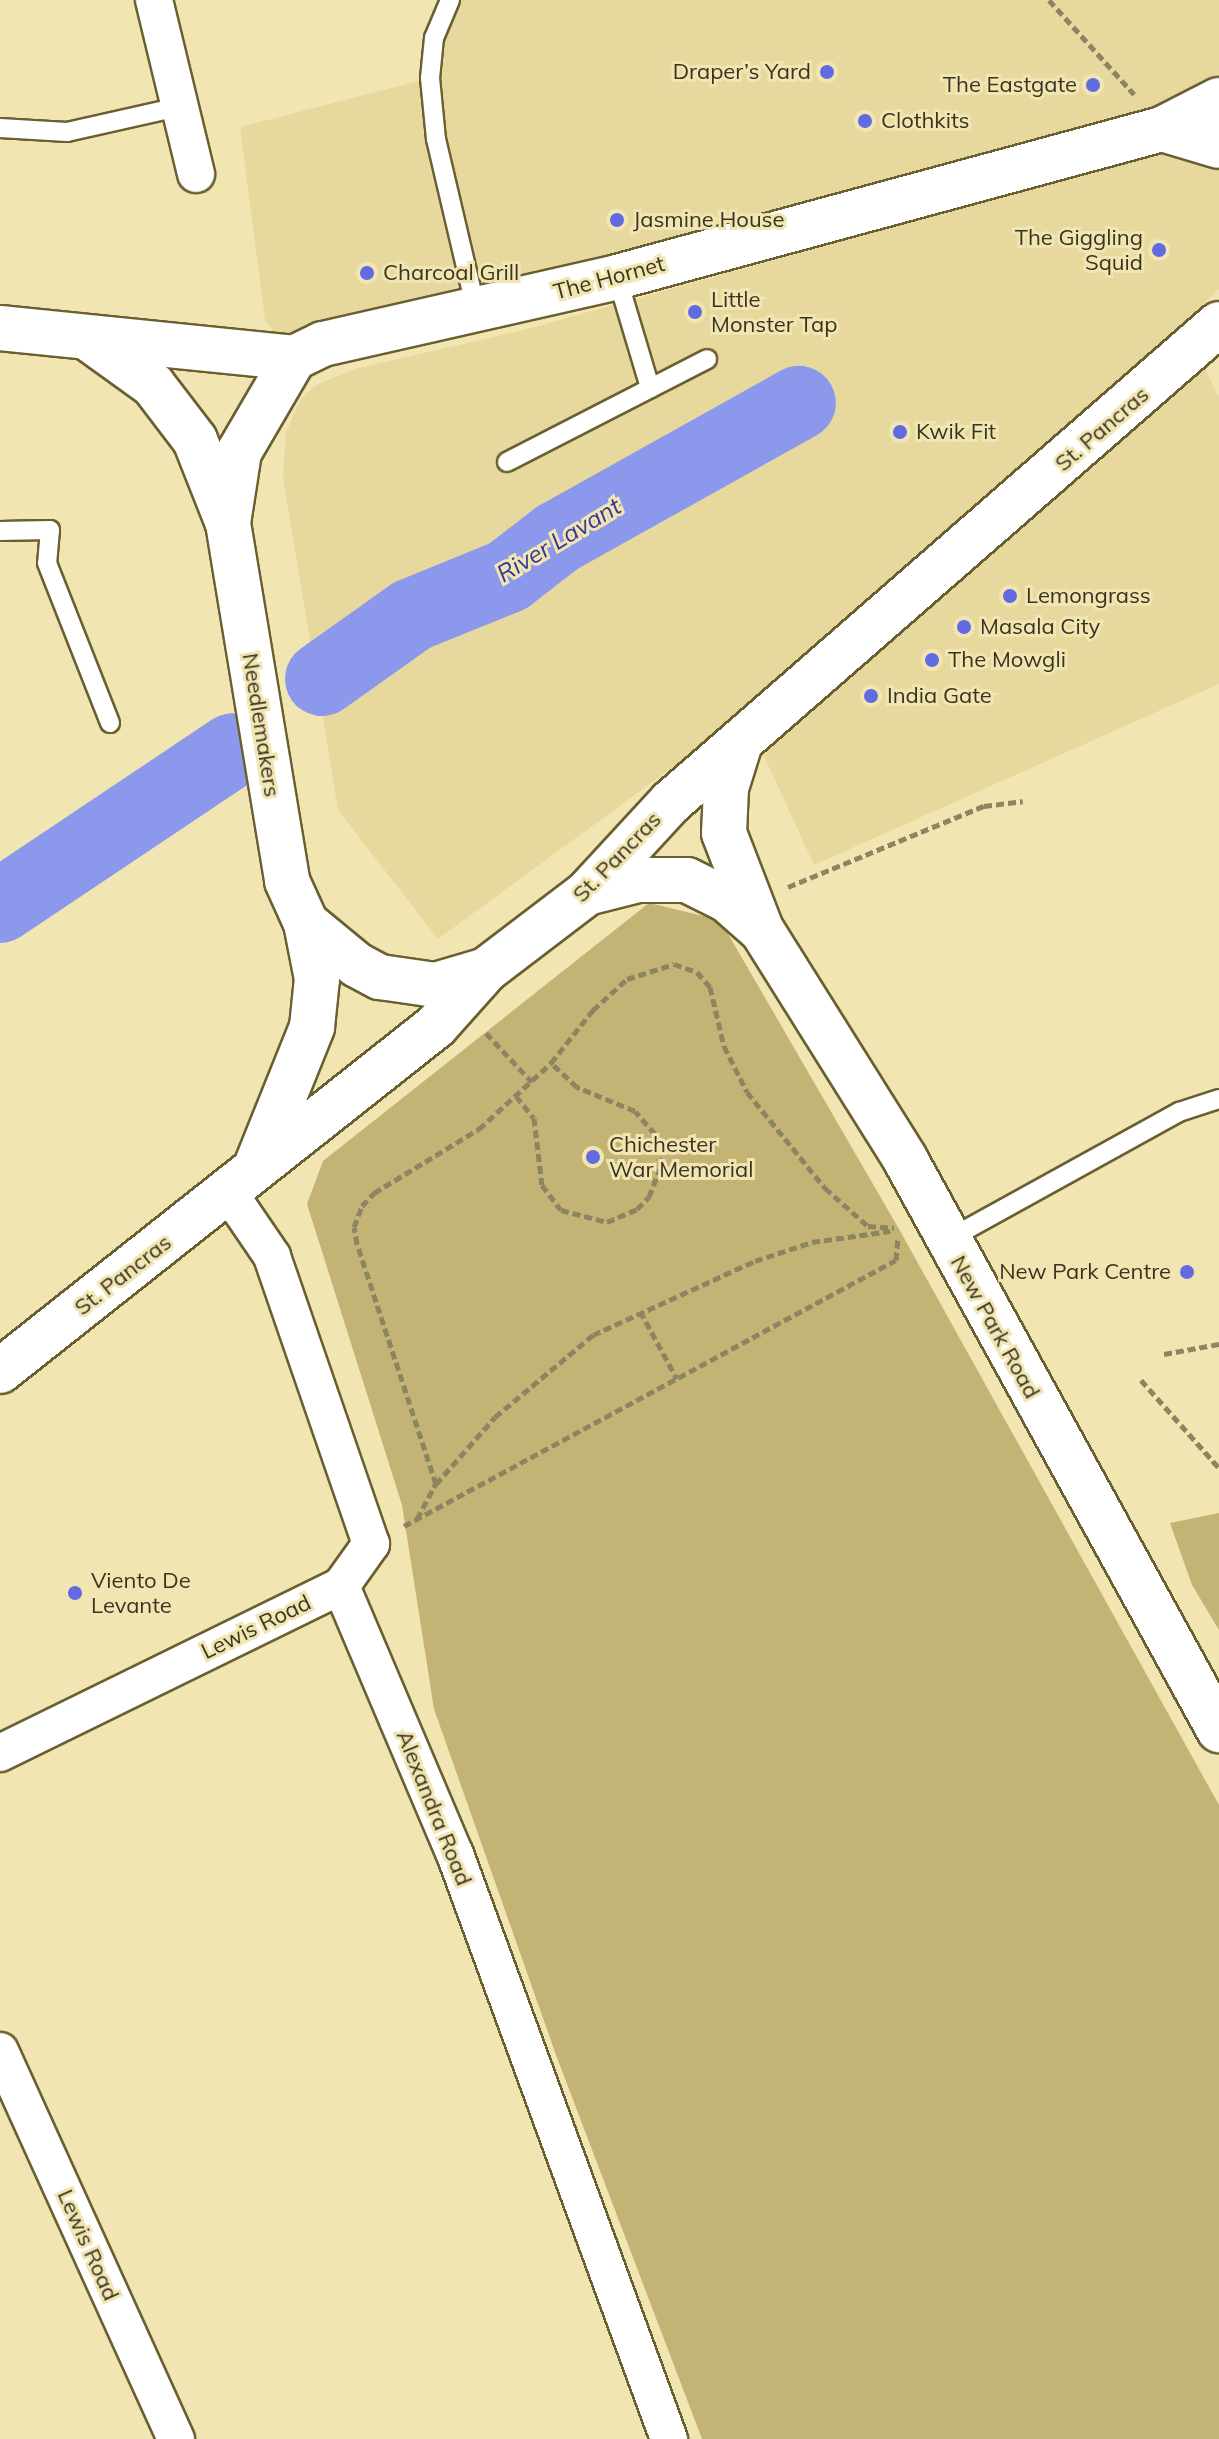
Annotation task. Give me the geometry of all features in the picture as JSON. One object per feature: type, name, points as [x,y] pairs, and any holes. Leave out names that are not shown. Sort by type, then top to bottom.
[{"type":"main road","name":"The Hornet","points":[[0,328],[81,334],[210,352],[294,358],[323,344],[477,312],[617,277],[1162,129]]},
{"type":"main road","points":[[1162,129],[1216,130]]},
{"type":"main road","name":"St. Pancras","points":[[4,1359],[241,1184],[459,1003],[486,970],[587,893],[647,825],[1219,324]]},
{"type":"main road","name":"Needlemakers","points":[[81,334],[153,385],[195,440],[228,523],[278,837],[287,881],[306,923],[317,979],[315,1014],[303,1057],[241,1184]]},
{"type":"main road","name":"Needlemakers","points":[[228,523],[239,452],[266,398],[294,358]]},
{"type":"main road","name":"New Park Road","points":[[740,743],[726,788],[724,833],[755,916],[905,1159],[947,1240],[1213,1709]]},
{"type":"main road","name":"New Park Road","points":[[587,893],[638,880],[687,880],[755,916]]},
{"type":"main road","name":"Needlemakers","points":[[306,923],[357,965],[380,977],[435,985],[486,970]]},
{"type":"street","points":[[154,0],[196,174]]},
{"type":"street","points":[[241,1184],[272,1256],[371,1544],[341,1586]]},
{"type":"street","name":"Lewis Road","points":[[0,1753],[341,1586]]},
{"type":"street","name":"Alexandra Road","points":[[341,1586],[455,1854],[669,2439]]},
{"type":"street","name":"Lewis Road","points":[[0,2051],[176,2439]]},
{"type":"lane","points":[[450,0],[434,38],[430,78],[436,139],[477,312]]},
{"type":"lane","points":[[0,128],[67,132],[178,107]]},
{"type":"lane","points":[[617,277],[650,388]]},
{"type":"lane","points":[[507,462],[707,359]]},
{"type":"lane","points":[[0,531],[50,530],[47,563],[110,723]]},
{"type":"lane","points":[[947,1240],[1179,1112],[1215,1100]]},
{"type":"path","points":[[1049,0],[1113,66],[1162,129]]},
{"type":"path","points":[[755,916],[984,806],[1023,801]]},
{"type":"path","points":[[436,1484],[354,1227],[374,1193],[479,1129],[532,1082],[593,1010],[627,979],[674,964],[697,972],[710,987],[731,1067],[787,1143],[825,1188],[868,1226],[899,1229]]},
{"type":"path","points":[[459,1003],[532,1082]]},
{"type":"path","points":[[516,1096],[534,1118],[542,1185],[561,1210],[607,1222],[637,1209],[653,1190],[661,1166],[655,1134],[635,1111],[577,1087],[551,1063]]},
{"type":"path","points":[[371,1544],[896,1260],[901,1217]]},
{"type":"path","points":[[417,1519],[436,1484],[544,1372],[593,1335],[755,1261],[812,1242],[899,1229]]},
{"type":"path","points":[[640,1311],[677,1379]]},
{"type":"path","points":[[1164,1354],[1219,1344]]},
{"type":"path","points":[[1141,1380],[1219,1468]]},
{"type":"shaded area","points":[[450,0],[1219,0],[1219,137],[294,358],[265,320],[240,127],[430,78]]},
{"type":"shaded area","points":[[1176,148],[1219,166],[1219,289],[1071,428],[729,726],[438,939],[338,810],[283,478],[286,432],[301,399],[316,385],[354,369],[524,330]]},
{"type":"shaded area","points":[[1195,347],[1219,398],[1219,684],[814,865],[753,732]]},
{"type":"shaded area","points":[[649,903],[720,920],[899,1229],[1219,1805],[1219,2439],[702,2439],[556,2055],[434,1709],[402,1505],[307,1204],[323,1161]]},
{"type":"shaded area","points":[[1219,1513],[1219,1630],[1192,1585],[1170,1523]]},
{"type":"waterway","name":"River Lavant","points":[[322,679],[412,615],[508,576],[557,538],[799,403]]},
{"type":"waterway","name":"River Lavant","points":[[0,906],[233,750]]},
{"type":"place","name":"Draper’s Yard","points":[[827,72]]},
{"type":"place","name":"The Eastgate","points":[[1093,85]]},
{"type":"place","name":"Clothkits","points":[[865,121]]},
{"type":"place","name":"Jasmine House","points":[[617,220]]},
{"type":"place","name":"The Giggling Squid","points":[[1159,250]]},
{"type":"place","name":"Charcoal Grill","points":[[367,273]]},
{"type":"place","name":"Little Monster Tap","points":[[695,312]]},
{"type":"place","name":"Kwik Fit","points":[[900,432]]},
{"type":"place","name":"Lemongrass","points":[[1010,596]]},
{"type":"place","name":"Masala City","points":[[964,627]]},
{"type":"place","name":"The Mowgli","points":[[932,660]]},
{"type":"place","name":"India Gate","points":[[871,696]]},
{"type":"place","name":"Chichester War Memorial","points":[[593,1157]]},
{"type":"place","name":"New Park Centre","points":[[1187,1272]]},
{"type":"place","name":"Viento De Levante","points":[[75,1593]]}]
